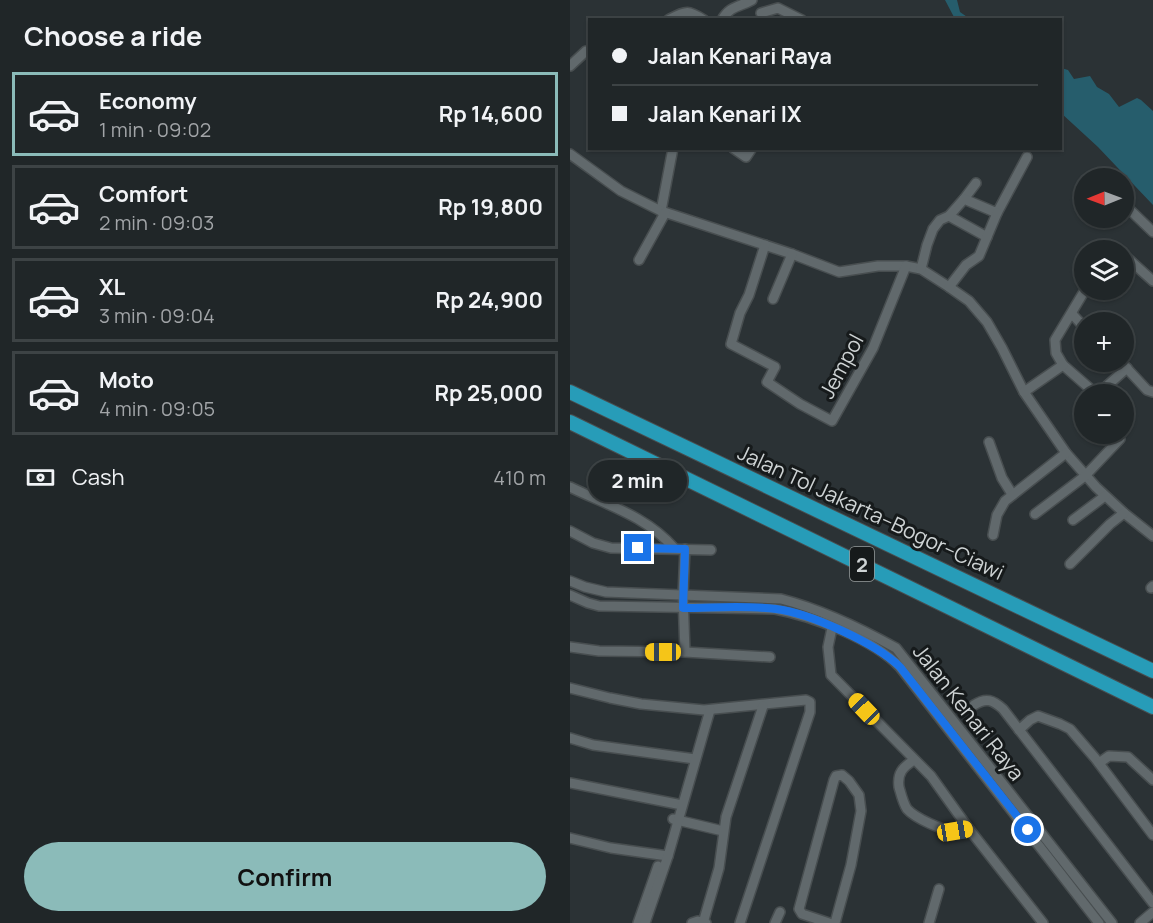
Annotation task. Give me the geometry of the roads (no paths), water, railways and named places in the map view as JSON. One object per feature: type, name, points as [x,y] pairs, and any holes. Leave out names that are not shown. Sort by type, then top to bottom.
[{"type":"highway","name":"Jalan Tol Jakarta–Bogor–Ciawi","points":[[570,392],[1153,671]]},
{"type":"highway","name":"2","points":[[570,422],[1153,707]]},
{"type":"street","points":[[723,18],[726,12],[734,6],[752,0],[761,16],[778,8],[798,18]]},
{"type":"street","points":[[672,18],[684,12],[692,12],[701,18]]},
{"type":"street","points":[[570,66],[585,51],[588,51]]},
{"type":"street","points":[[639,260],[663,212],[673,150]]},
{"type":"street","points":[[736,150],[746,157],[751,150]]},
{"type":"street","points":[[570,154],[621,191],[663,212],[843,273],[878,266],[906,266],[921,269],[950,287],[969,301],[987,322],[1024,392],[1066,453],[1105,496],[1153,536]]},
{"type":"street","points":[[950,287],[966,265],[979,256],[997,213],[1027,157]]},
{"type":"street","points":[[921,269],[933,229],[940,220],[949,216],[976,183]]},
{"type":"street","points":[[964,199],[997,213]]},
{"type":"street","points":[[1134,214],[1153,232]]},
{"type":"street","points":[[949,216],[987,237]]},
{"type":"street","name":"Jempol","points":[[765,245],[750,295],[740,313],[731,344],[775,367],[767,382],[800,404],[832,421],[873,348],[906,266]]},
{"type":"street","points":[[773,299],[792,254]]},
{"type":"street","points":[[1134,264],[1153,281]]},
{"type":"street","points":[[1080,300],[1055,340],[1056,353],[1063,364],[1095,393],[1099,393],[1118,372]]},
{"type":"street","points":[[1024,392],[1063,364]]},
{"type":"street","points":[[1130,372],[1147,390],[1153,392]]},
{"type":"street","points":[[989,442],[1002,478],[1012,494]]},
{"type":"street","points":[[1035,514],[1085,476],[1115,444]]},
{"type":"street","points":[[993,535],[997,515],[1005,501],[1066,453]]},
{"type":"street","points":[[570,487],[648,524],[662,534],[674,548]]},
{"type":"street","points":[[1073,520],[1105,496]]},
{"type":"street","points":[[1070,564],[1124,513]]},
{"type":"street","points":[[570,531],[593,543],[611,548],[711,550]]},
{"type":"street","points":[[685,549],[683,595],[685,652]]},
{"type":"street","name":"Jalan Kenari Raya","points":[[570,580],[585,587],[606,592],[781,599],[808,608],[845,628],[889,656],[913,676],[1047,846],[1112,923]]},
{"type":"street","name":"Jalan Kenari Raya","points":[[570,595],[599,606],[775,609],[792,612],[832,628],[845,628]]},
{"type":"street","points":[[832,628],[828,647],[831,675],[931,776],[969,829],[1043,923]]},
{"type":"street","points":[[570,647],[599,651],[685,652],[771,657]]},
{"type":"street","points":[[570,688],[631,702],[707,710],[806,700],[811,704],[740,923]]},
{"type":"street","points":[[974,705],[985,699],[995,702],[1153,903]]},
{"type":"street","points":[[692,923],[695,921],[704,923],[719,868],[726,817],[763,706]]},
{"type":"street","points":[[645,923],[707,710]]},
{"type":"street","points":[[1019,730],[1036,716],[1070,729],[1099,763],[1153,835]]},
{"type":"street","points":[[570,738],[593,745],[692,758]]},
{"type":"street","points":[[1099,763],[1109,756],[1128,757],[1153,780]]},
{"type":"street","points":[[914,760],[900,772],[900,789],[906,808],[911,813],[941,828],[955,831],[969,829]]},
{"type":"street","points":[[829,923],[802,914],[799,906],[834,780],[836,776],[842,775],[859,795],[861,811],[851,865],[835,923]]},
{"type":"street","points":[[571,785],[678,812],[723,831]]},
{"type":"street","points":[[570,838],[611,849],[665,855]]},
{"type":"street","name":"Jalan Kenari Raya","points":[[1047,846],[1099,923]]},
{"type":"street","points":[[638,923],[665,855]]},
{"type":"street","points":[[929,923],[939,889]]},
{"type":"street","points":[[776,923],[780,912]]},
{"type":"street","points":[[1140,923],[1153,912]]}]
